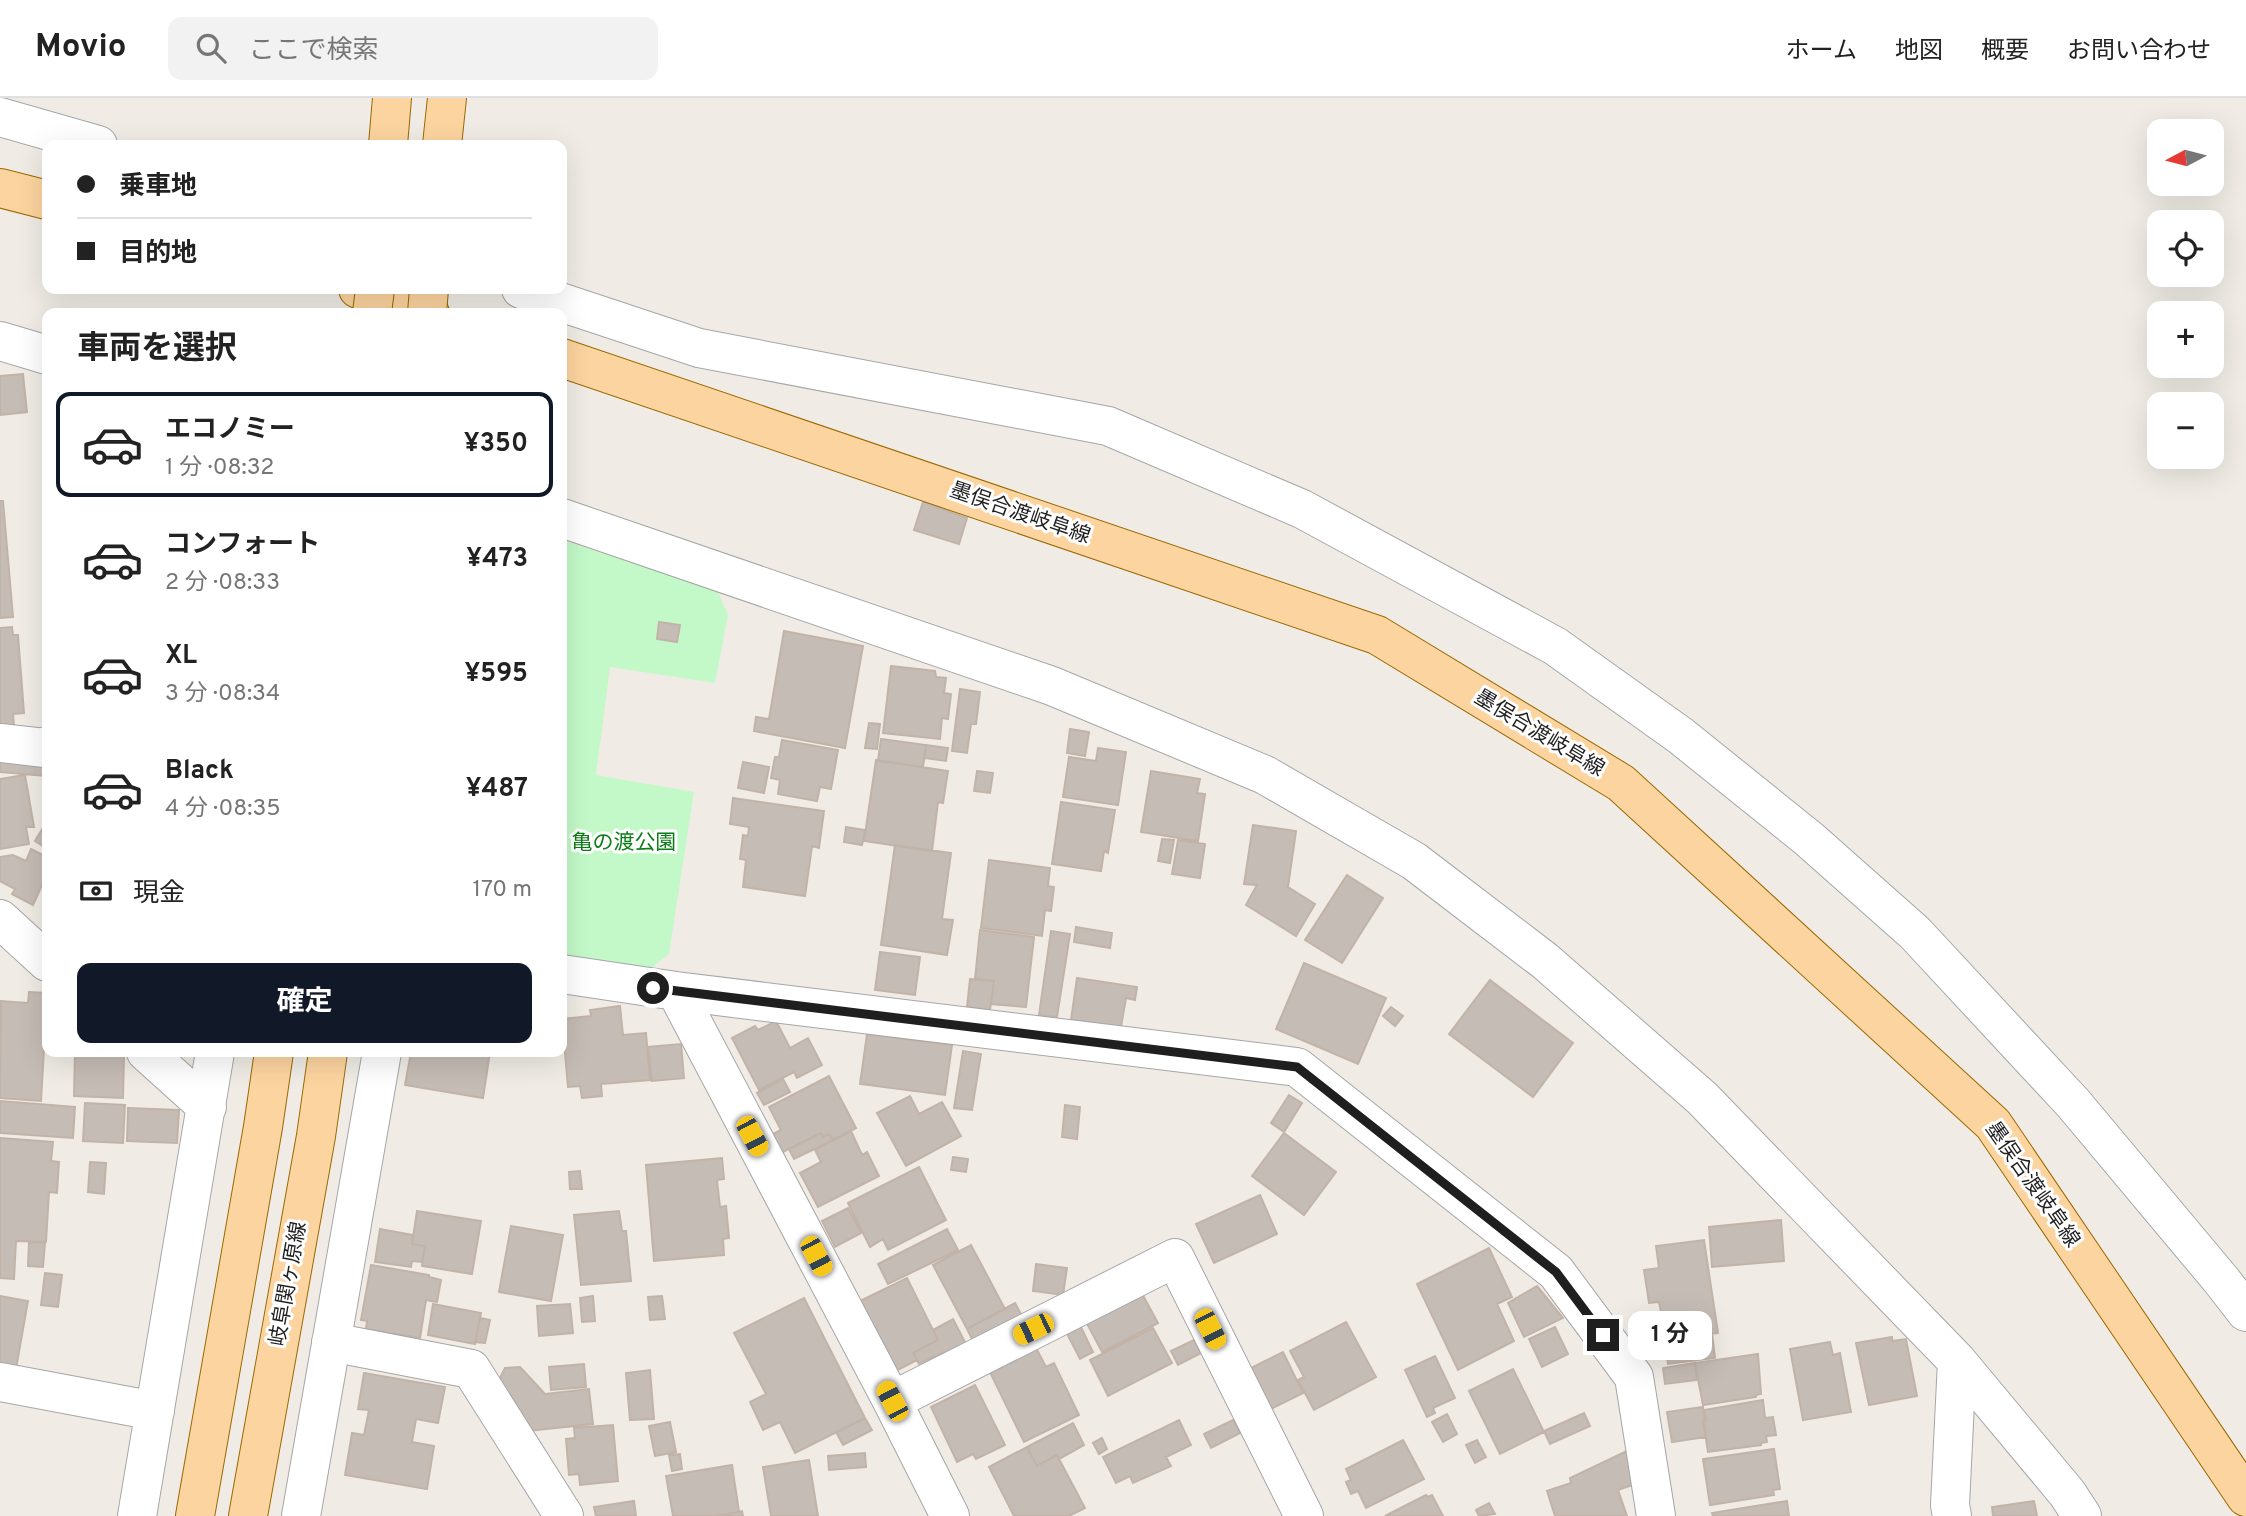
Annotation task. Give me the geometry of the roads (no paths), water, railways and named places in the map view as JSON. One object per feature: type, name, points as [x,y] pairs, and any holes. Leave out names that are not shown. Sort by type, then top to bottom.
[{"type":"main road","points":[[389,140],[393,98]]},
{"type":"main road","points":[[443,140],[447,98]]},
{"type":"main road","points":[[0,188],[42,199]]},
{"type":"main road","points":[[373,294],[413,308]]},
{"type":"main road","name":"墨俣合渡岐阜線","points":[[567,360],[1377,635],[1621,783],[1993,1124],[2246,1497]]},
{"type":"main road","points":[[195,1516],[273,1057]]},
{"type":"main road","name":"岐阜関ヶ原線","points":[[248,1516],[314,1149],[327,1057]]},
{"type":"street","points":[[0,117],[80,140]]},
{"type":"street","points":[[536,294],[698,348],[1108,426],[1303,509],[1555,646],[1681,736],[1809,839],[1915,933],[2073,1103],[2246,1312]]},
{"type":"street","points":[[0,341],[42,354]]},
{"type":"street","points":[[567,520],[1052,687],[1265,775],[1415,861],[1545,961],[1702,1098],[1957,1361],[2067,1493],[2082,1516]]},
{"type":"street","points":[[0,743],[42,748]]},
{"type":"street","points":[[0,919],[42,957]]},
{"type":"street","points":[[567,975],[676,991],[1297,1067],[1556,1272],[1634,1377],[1656,1516]]},
{"type":"street","points":[[676,991],[950,1516]]},
{"type":"street","points":[[152,1057],[207,1107]]},
{"type":"street","points":[[137,1516],[214,1057]]},
{"type":"street","points":[[301,1516],[381,1057]]},
{"type":"street","points":[[892,1401],[1175,1258],[1304,1516]]},
{"type":"street","points":[[331,1342],[471,1369],[564,1516]]},
{"type":"street","points":[[1952,1516],[1950,1505],[1957,1361]]},
{"type":"street","points":[[0,1382],[155,1411]]},
{"type":"park label","name":"亀の渡公園","points":[[624,843]]}]
